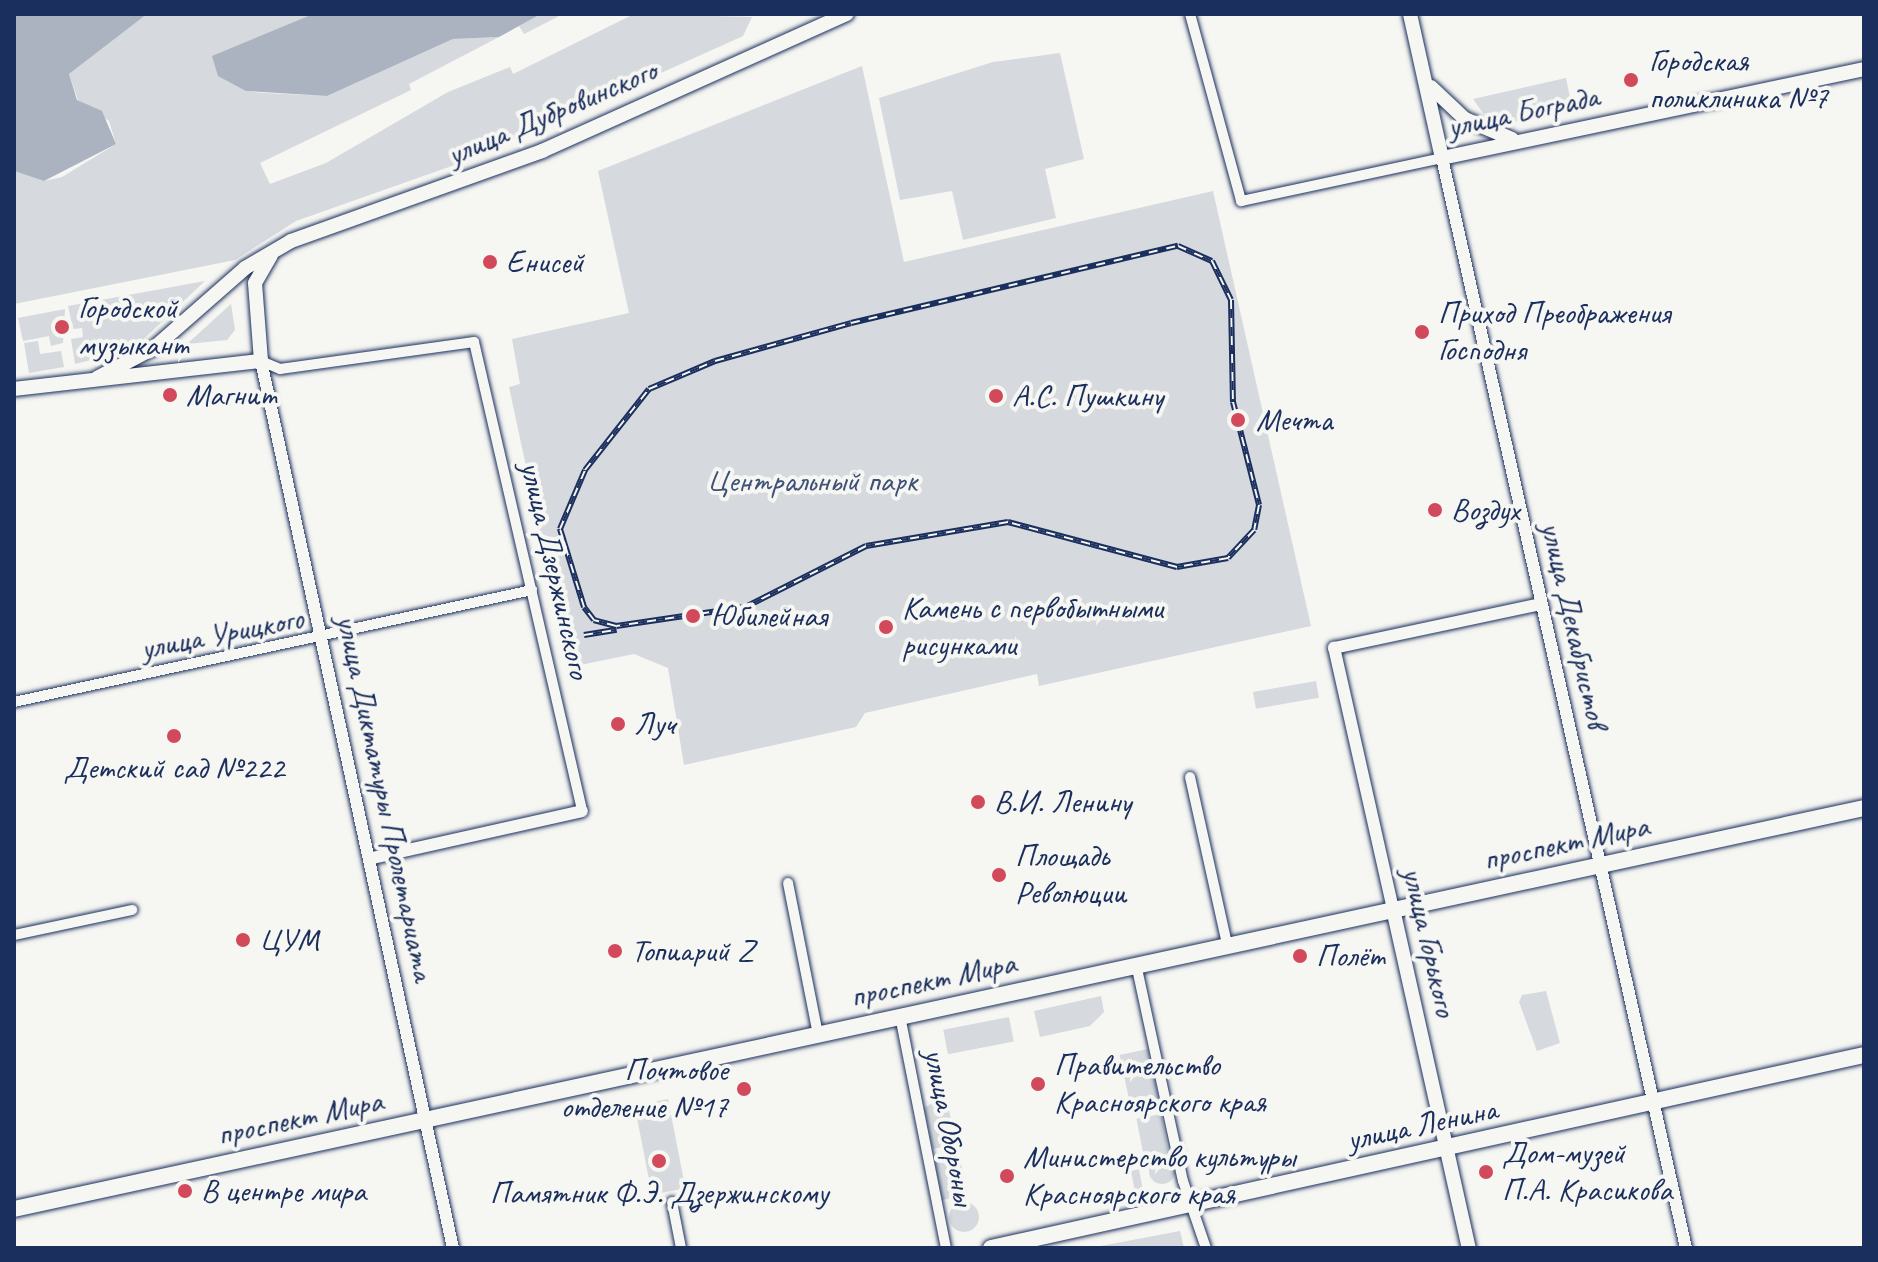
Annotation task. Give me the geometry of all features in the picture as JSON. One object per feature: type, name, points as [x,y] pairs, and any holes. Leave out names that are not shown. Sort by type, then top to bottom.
[{"type":"main road","name":"улица Дубровинского","points":[[97,378],[154,348],[274,251],[542,151],[847,14]]},
{"type":"main road","name":"улица Декабристов","points":[[1410,14],[1442,158]]},
{"type":"main road","name":"улица Бограда","points":[[1442,158],[1864,69]]},
{"type":"main road","points":[[1424,77],[1453,112],[1487,132],[1521,141]]},
{"type":"main road","points":[[261,361],[255,283],[274,251]]},
{"type":"main road","name":"улица Дубровинского","points":[[14,389],[261,361]]},
{"type":"main road","name":"проспект Мира","points":[[14,1209],[1864,808]]},
{"type":"main road","name":"улица Горького","points":[[1393,909],[1469,1248]]},
{"type":"main road","name":"улица Ленина","points":[[991,1248],[1864,1055]]},
{"type":"street","name":"улица Бограда","points":[[1190,14],[1241,201],[1442,158]]},
{"type":"street","name":"улица Декабристов","points":[[1442,158],[1686,1248]]},
{"type":"street","name":"улица Дубровинского","points":[[261,361],[280,369],[474,342]]},
{"type":"street","name":"улица Дзержинского","points":[[474,342],[582,811]]},
{"type":"street","name":"улица Диктатуры Пролетариата","points":[[261,361],[326,640],[453,1248]]},
{"type":"street","name":"улица Урицкого","points":[[14,702],[326,640],[532,590]]},
{"type":"street","name":"улица Горького","points":[[1393,909],[1334,648],[1541,604]]},
{"type":"street","points":[[1190,777],[1227,944]]},
{"type":"street","points":[[372,858],[582,811]]},
{"type":"street","points":[[788,883],[818,1034]]},
{"type":"street","points":[[14,935],[132,910]]},
{"type":"street","points":[[1136,964],[1191,1204],[1206,1248]]},
{"type":"street","name":"улица Обороны","points":[[900,1016],[946,1248]]},
{"type":"street","points":[[672,1202],[681,1248]]},
{"type":"green space","points":[[147,14],[313,14],[213,56],[246,91],[264,93],[327,96],[453,39],[499,37],[409,84],[411,90],[260,163],[270,184],[326,163],[448,92],[510,67],[513,74],[634,14],[752,17],[743,36],[466,161],[296,221],[235,260],[14,304],[14,171],[44,181],[62,177],[116,144],[109,121],[78,100],[69,74]]},
{"type":"green space","points":[[541,14],[563,14],[524,34],[519,26]]},
{"type":"green space","points":[[1060,53],[1084,159],[1045,169],[1056,218],[963,240],[952,191],[900,200],[879,98],[993,62]]},
{"type":"green space","name":"Центральный парк","points":[[862,66],[904,262],[1213,191],[1311,626],[1039,686],[1037,674],[865,713],[856,727],[684,765],[668,668],[634,654],[580,665],[572,633],[562,634],[509,387],[520,384],[512,339],[629,313],[598,171]]},
{"type":"green space","points":[[1566,78],[1572,107],[1510,123],[1483,113],[1473,99]]},
{"type":"green space","points":[[205,281],[132,350],[75,364],[71,339],[83,337],[82,328],[73,329],[68,306]]},
{"type":"green space","points":[[231,304],[235,330],[227,340],[187,344]]},
{"type":"green space","points":[[65,309],[63,343],[51,346],[49,336],[23,341],[18,318]]},
{"type":"green space","points":[[38,341],[40,354],[61,351],[64,367],[29,373],[24,343]]},
{"type":"green space","points":[[1316,681],[1319,698],[1256,709],[1253,692]]},
{"type":"green space","points":[[1546,991],[1560,1043],[1537,1051],[1519,1002],[1522,995]]},
{"type":"green space","points":[[1101,996],[1104,1012],[1090,1026],[1040,1037],[1034,1011]]},
{"type":"green space","points":[[1009,1017],[1014,1042],[948,1054],[943,1030]]},
{"type":"green space","points":[[1148,1049],[1159,1103],[1131,1109],[1120,1055]]},
{"type":"green space","points":[[946,1095],[956,1144],[933,1149],[924,1108]]},
{"type":"green space","points":[[668,1099],[685,1188],[652,1195],[635,1105]]},
{"type":"green space","points":[[1161,1114],[1169,1155],[1144,1160],[1136,1119]]},
{"type":"green space","points":[[958,1150],[968,1195],[942,1200],[934,1161]]},
{"type":"green space","points":[[1162,1158],[1171,1162],[1175,1171],[1171,1180],[1162,1184],[1153,1180],[1149,1171],[1153,1162]]},
{"type":"green space","points":[[1139,1169],[1144,1196],[1098,1205],[1097,1199],[1135,1192],[1131,1171]]},
{"type":"green space","points":[[964,1202],[975,1206],[979,1217],[975,1228],[964,1232],[953,1228],[949,1217],[953,1206]]},
{"type":"green space","points":[[1180,1231],[1184,1248],[1090,1248]]},
{"type":"shaded area","points":[[14,14],[147,14],[69,74],[77,100],[102,111],[116,144],[44,181],[14,171]]},
{"type":"shaded area","points":[[313,14],[541,14],[499,37],[453,39],[327,96],[246,91],[218,76],[212,56]]},
{"type":"railway","points":[[1178,246],[1212,261],[1231,300],[1233,402],[1259,505],[1254,530],[1228,558],[1177,567],[1008,522],[866,546],[745,607],[616,626],[594,620],[584,607],[560,529],[585,470],[649,389],[715,361],[851,323],[1178,246]]},
{"type":"railway","points":[[584,635],[617,630]]},
{"type":"place","name":"Городская поликлиника №7","points":[[1631,80]]},
{"type":"place","name":"Енисей","points":[[490,262]]},
{"type":"place","name":"Городской музыкант","points":[[62,327]]},
{"type":"place","name":"Приход Преображения Господня","points":[[1422,332]]},
{"type":"place","name":"Магнит","points":[[170,395]]},
{"type":"place","name":"А.С. Пушкину","points":[[996,396]]},
{"type":"place","name":"Мечта","points":[[1238,420]]},
{"type":"place","name":"Воздух","points":[[1435,510]]},
{"type":"place","name":"Юбилейная","points":[[693,616]]},
{"type":"place","name":"Камень с первобытными рисунками","points":[[886,627]]},
{"type":"place","name":"Луч","points":[[618,724]]},
{"type":"place","name":"Детский сад №222","points":[[174,736]]},
{"type":"place","name":"В.И. Ленину","points":[[978,802]]},
{"type":"place","name":"Площадь Революции","points":[[999,875]]},
{"type":"place","name":"ЦУМ","points":[[243,940]]},
{"type":"place","name":"Топиарий Z","points":[[615,951]]},
{"type":"place","name":"Полёт","points":[[1300,956]]},
{"type":"place","name":"Правительство Красноярского края","points":[[1038,1084]]},
{"type":"place","name":"Почтовое отделение №17","points":[[744,1089]]},
{"type":"place","name":"Памятник Ф.Э. Дзержинскому","points":[[659,1161]]},
{"type":"place","name":"Дом-музей П.А. Красикова","points":[[1486,1172]]},
{"type":"place","name":"Министерство культуры Красноярского края","points":[[1007,1176]]},
{"type":"place","name":"В центре мира","points":[[185,1191]]}]
